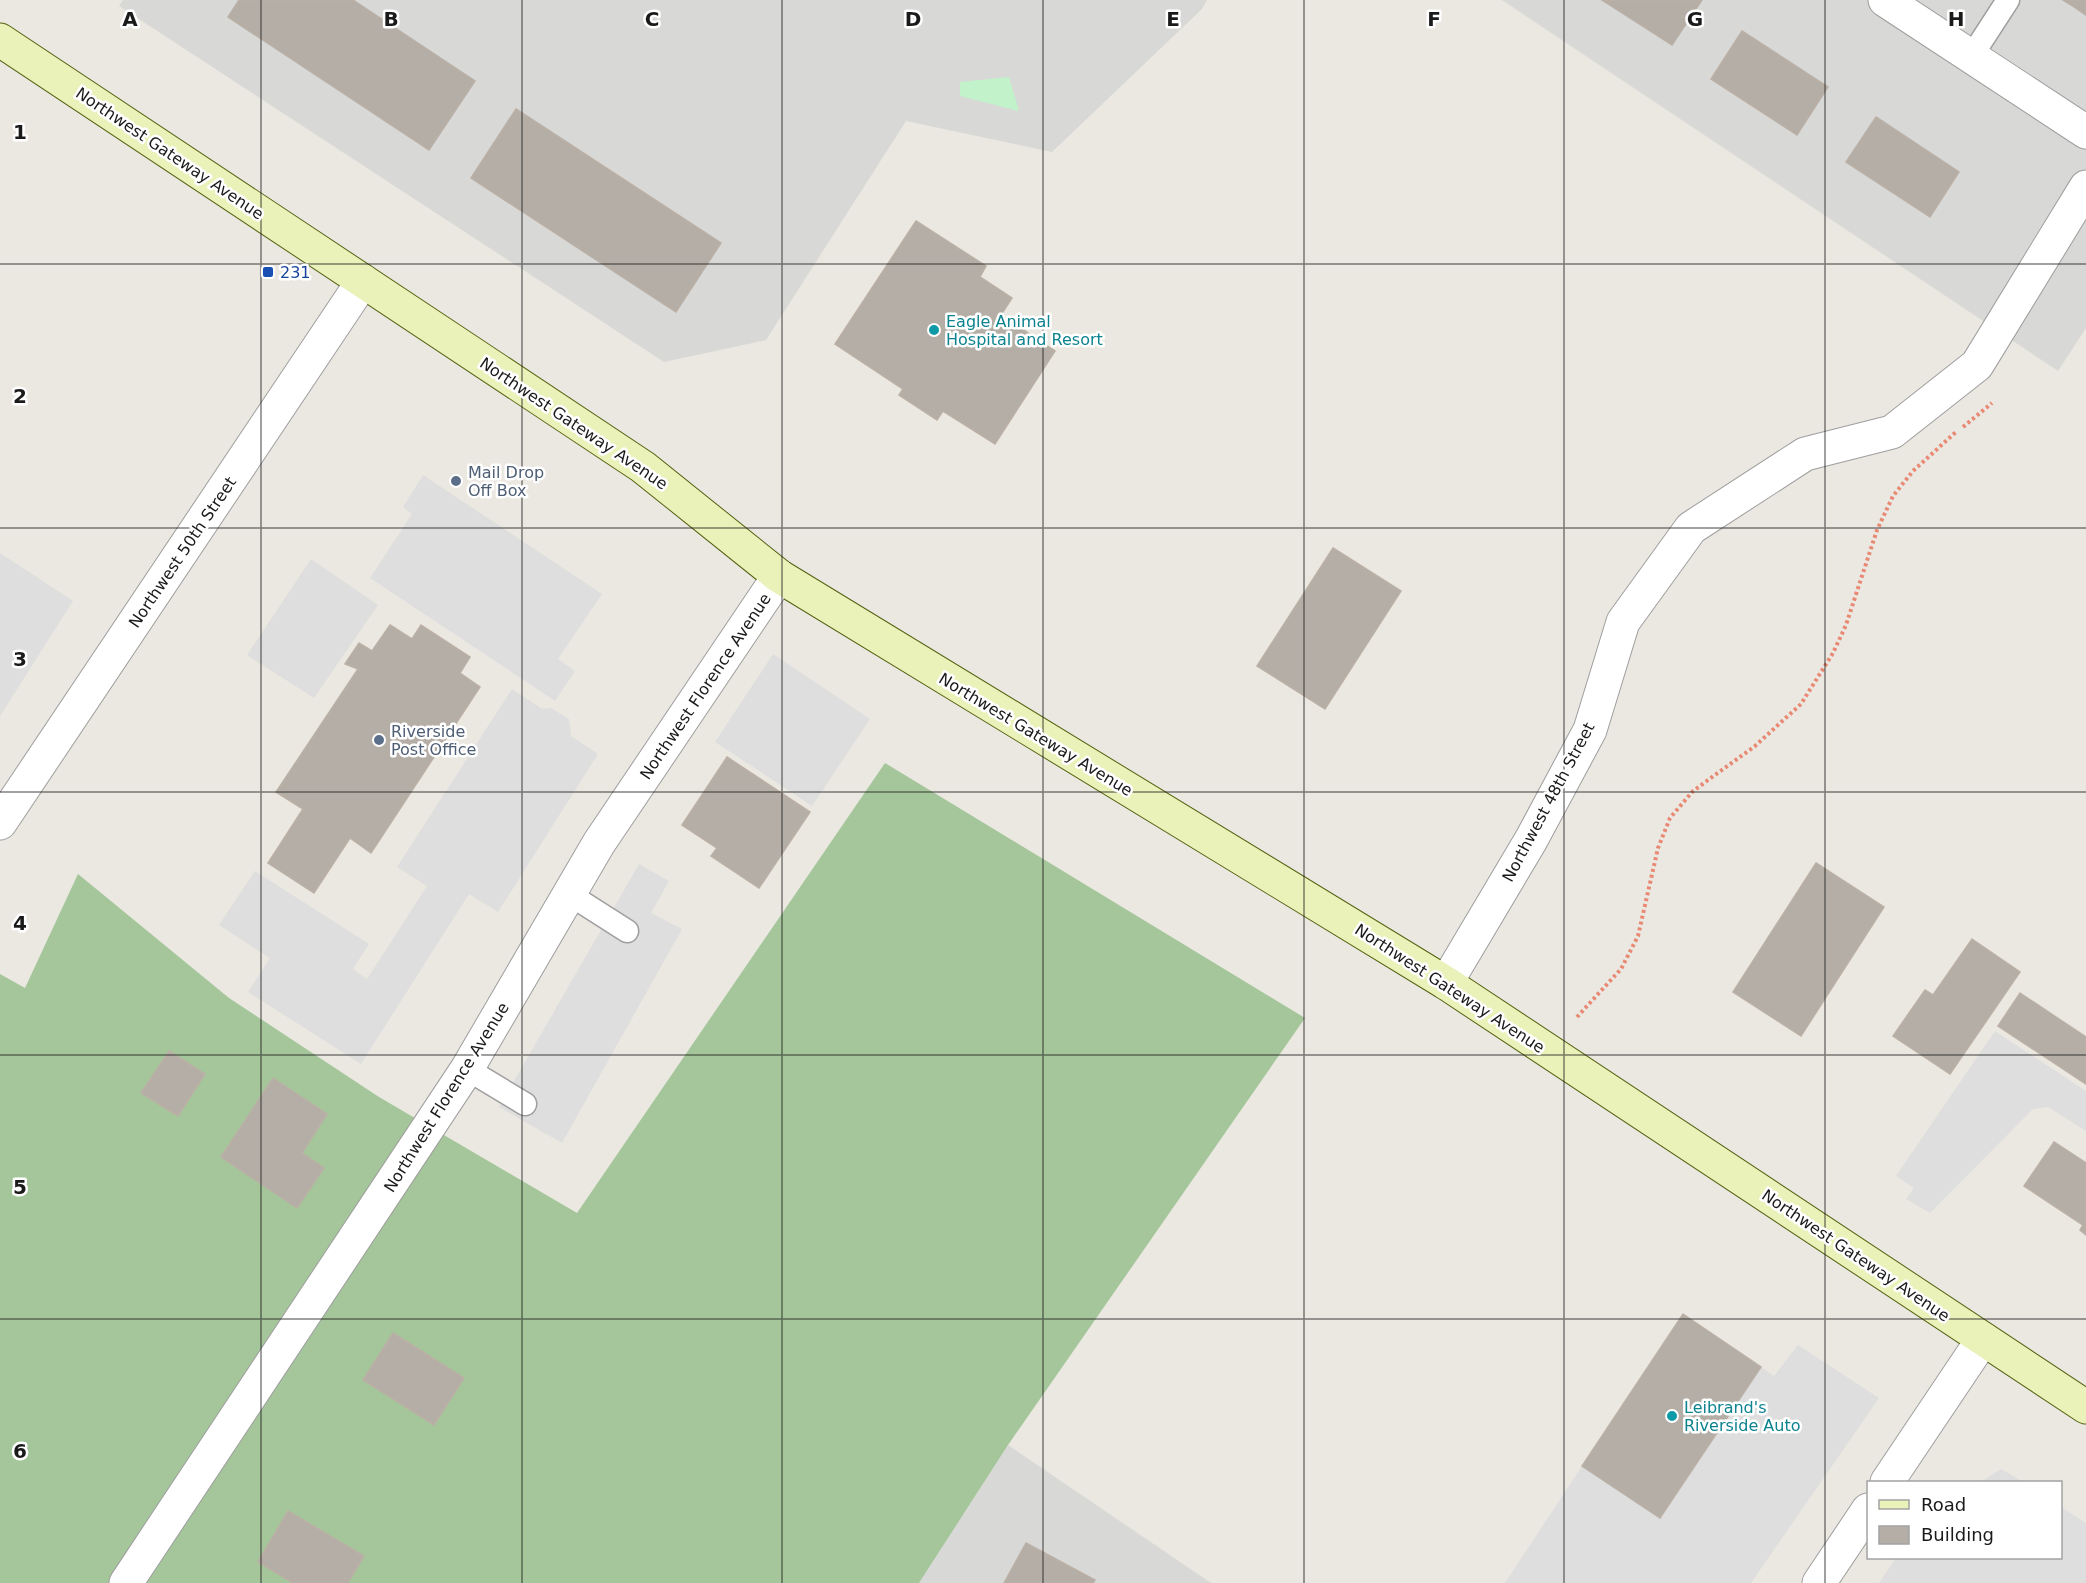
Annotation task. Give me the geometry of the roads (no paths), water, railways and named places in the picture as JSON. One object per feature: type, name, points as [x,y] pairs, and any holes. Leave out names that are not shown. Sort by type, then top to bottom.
[{"type":"main road","name":"Northwest Gateway Avenue","points":[[0,40],[643,467],[779,576],[1446,983],[2086,1407]]},
{"type":"street","points":[[1885,0],[2086,132]]},
{"type":"street","name":"Northwest 48th Street","points":[[1446,983],[1531,840],[1590,730],[1623,622],[1691,528],[1805,453],[1892,432],[1977,365],[2086,187]]},
{"type":"street","name":"Northwest 50th Street","points":[[0,823],[363,281]]},
{"type":"street","name":"Northwest Florence Avenue","points":[[126,1583],[467,1069],[602,838],[779,576]]},
{"type":"street","points":[[1888,1481],[1983,1339]]},
{"type":"street","points":[[1819,1583],[1867,1513]]},
{"type":"lane","points":[[1971,57],[2008,0]]},
{"type":"lane","points":[[569,894],[627,931]]},
{"type":"lane","points":[[467,1069],[525,1104]]},
{"type":"place","name":"231","points":[[268,272]]},
{"type":"place","name":"Eagle Animal Hospital and Resort","points":[[934,330]]},
{"type":"place","name":"Mail Drop Off Box","points":[[456,481]]},
{"type":"place","name":"Riverside Post Office","points":[[379,740]]},
{"type":"place","name":"Leibrand's Riverside Auto","points":[[1672,1416]]}]
